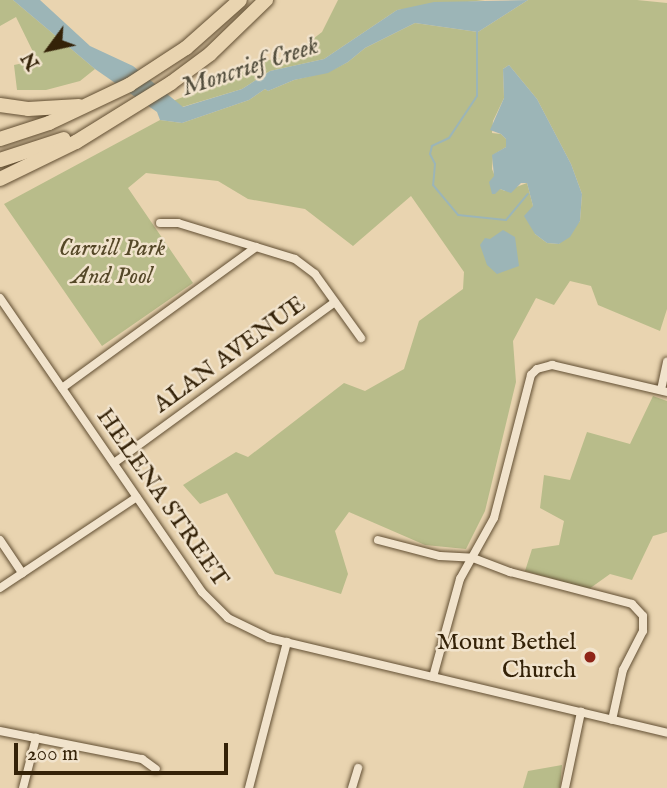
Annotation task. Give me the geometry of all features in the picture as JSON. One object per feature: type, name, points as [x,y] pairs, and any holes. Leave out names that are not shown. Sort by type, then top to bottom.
[{"type":"highway","points":[[0,138],[49,123],[111,94],[168,60],[240,0]]},
{"type":"highway","points":[[0,179],[76,142],[188,71],[230,37],[266,0]]},
{"type":"highway","points":[[0,105],[28,109],[91,105]]},
{"type":"highway","points":[[0,160],[66,138],[132,107]]},
{"type":"street","points":[[160,223],[178,223],[306,266],[361,338]]},
{"type":"street","points":[[62,388],[256,247]]},
{"type":"street","name":"HELENA STREET","points":[[0,298],[202,592],[220,612],[242,626],[287,642],[667,733]]},
{"type":"street","name":"ALAN AVENUE","points":[[114,463],[335,302]]},
{"type":"street","points":[[433,677],[460,579],[494,518],[526,383],[537,369],[552,365],[664,391],[667,362]]},
{"type":"street","points":[[0,588],[137,497]]},
{"type":"street","points":[[0,540],[22,573]]},
{"type":"street","points":[[378,540],[440,556],[473,558],[510,572],[632,604],[643,616],[643,631],[623,670],[612,720]]},
{"type":"street","points":[[249,788],[287,642]]},
{"type":"street","points":[[565,788],[581,712]]},
{"type":"street","points":[[0,731],[142,759],[156,769]]},
{"type":"street","points":[[23,788],[36,738]]},
{"type":"street","points":[[352,788],[358,768]]},
{"type":"green space","points":[[0,0],[13,0],[95,69],[80,81],[46,90],[17,90],[14,65],[37,60],[16,17],[0,26]]},
{"type":"green space","points":[[338,0],[485,0],[397,10],[324,59],[270,71],[242,89],[182,107],[173,101],[220,82],[235,66],[291,56],[322,32]]},
{"type":"green space","name":"Carvill Park And Pool","points":[[528,0],[637,0],[667,3],[667,309],[660,331],[598,305],[591,286],[570,281],[554,305],[536,298],[513,341],[516,382],[485,511],[466,549],[425,545],[349,512],[335,531],[348,574],[341,594],[275,574],[227,493],[200,504],[183,485],[236,452],[248,457],[344,383],[365,391],[404,369],[419,321],[463,289],[464,272],[411,196],[353,246],[305,209],[248,199],[218,181],[146,173],[128,188],[193,283],[102,346],[4,204],[160,120],[182,123],[249,100],[265,89],[268,91],[294,80],[328,72],[348,62],[365,48],[415,23],[478,32]],"holes":[[[509,65],[537,99],[571,164],[582,194],[580,221],[559,244],[547,243],[535,234],[533,206],[527,183],[505,191],[500,189],[492,169],[493,155],[506,147],[506,139],[501,134],[492,133],[493,121],[504,98],[503,69]]]},
{"type":"green space","points":[[653,396],[667,401],[667,532],[653,536],[632,580],[610,574],[589,589],[525,571],[532,549],[559,545],[564,521],[540,508],[544,475],[570,480],[587,432],[630,444]]},
{"type":"green space","points":[[562,765],[560,788],[523,788],[528,771]]},
{"type":"water","points":[[13,0],[40,0],[90,46],[133,66],[183,107],[242,89],[270,71],[324,59],[397,10],[434,2],[528,0],[478,32],[415,23],[365,48],[328,73],[294,80],[268,91],[265,89],[249,100],[182,123],[160,120],[157,112],[95,69]]},
{"type":"water","points":[[509,65],[537,99],[571,164],[582,194],[580,221],[570,237],[559,244],[547,243],[535,234],[524,216],[533,206],[527,183],[521,183],[511,193],[500,189],[492,194],[489,182],[494,176],[492,155],[506,147],[506,139],[490,130],[504,98],[503,69]]},
{"type":"water","points":[[503,230],[515,237],[519,266],[497,274],[487,265],[480,245],[485,238],[490,239]]},
{"type":"waterway","points":[[477,32],[477,96],[449,138],[432,146],[430,154],[435,164],[433,185],[458,215],[506,220],[528,194]]},
{"type":"place","name":"Mount Bethel Church","points":[[590,657]]},
{"type":"water label","name":"Moncrief Creek","points":[[250,67]]}]
